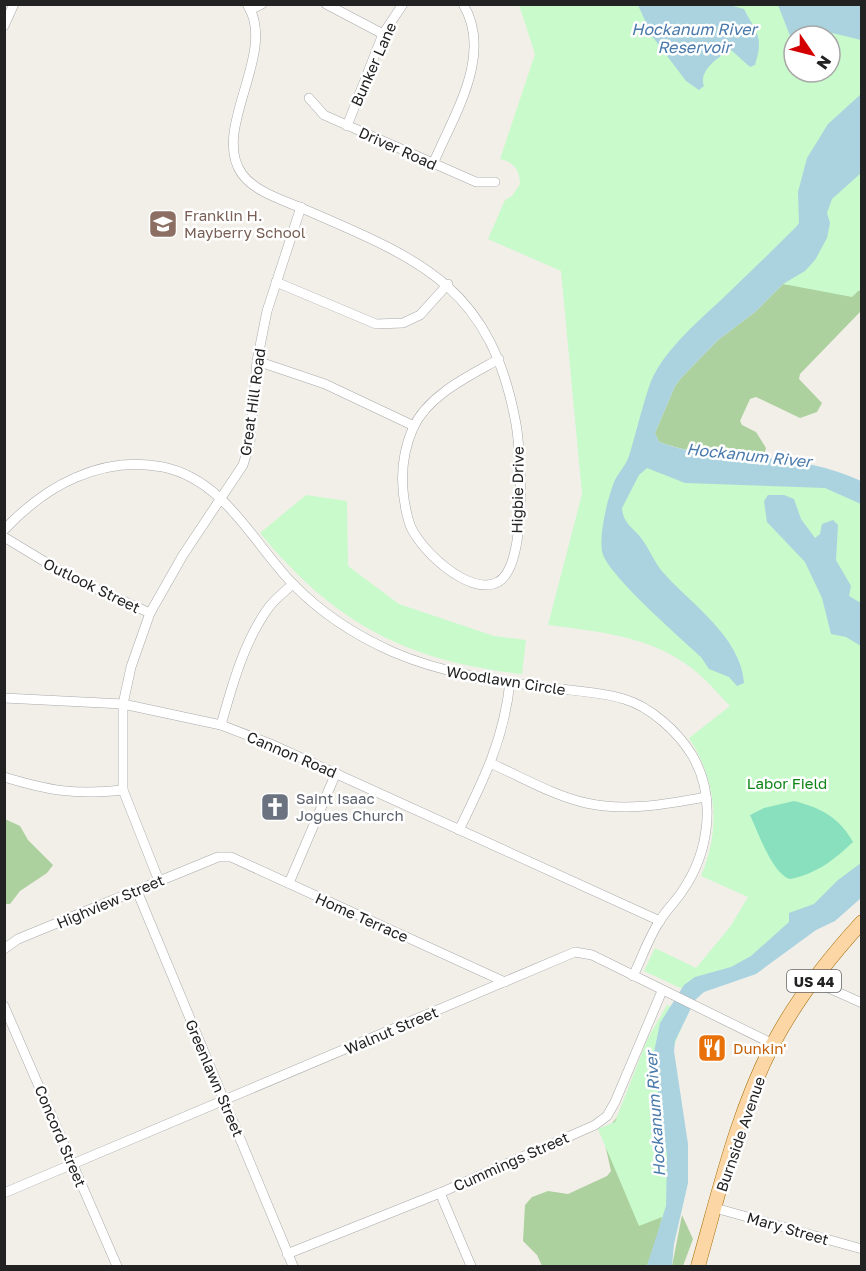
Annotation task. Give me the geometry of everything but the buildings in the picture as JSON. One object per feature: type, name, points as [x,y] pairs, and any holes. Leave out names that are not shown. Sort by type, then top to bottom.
[{"type":"main road","name":"Burnside Avenue","points":[[698,1266],[746,1109],[773,1044],[813,981],[861,922]]},
{"type":"street","points":[[4,26],[14,4]]},
{"type":"street","points":[[262,4],[249,7],[255,29],[254,50],[235,133],[235,158],[241,173],[251,183],[301,207]]},
{"type":"street","points":[[326,4],[383,34]]},
{"type":"street","name":"Bunker Lane","points":[[347,126],[383,34],[403,4]]},
{"type":"street","points":[[433,164],[469,80],[474,54],[474,31],[463,4]]},
{"type":"street","name":"Driver Road","points":[[309,98],[324,115],[347,126],[476,182],[495,182]]},
{"type":"street","name":"Great Hill Road","points":[[159,880],[123,790],[123,704],[131,667],[150,613],[183,555],[243,465],[250,442],[257,361],[267,311],[301,207]]},
{"type":"street","name":"Higbie Drive","points":[[301,207],[399,251],[448,284],[480,323],[499,359],[512,401],[521,468],[520,510],[509,570],[498,582],[482,585],[462,578],[436,561],[409,525],[402,484],[405,456],[414,426],[446,392],[499,359]]},
{"type":"street","points":[[276,282],[376,324],[403,323],[420,315],[448,284]]},
{"type":"street","points":[[257,361],[335,388],[414,426]]},
{"type":"street","name":"Woodlawn Circle","points":[[4,530],[45,494],[76,477],[105,466],[137,464],[165,468],[196,480],[222,499],[293,584],[320,609],[393,652],[439,669],[625,699],[663,722],[692,756],[702,778],[708,822],[698,865],[660,921],[633,976]]},
{"type":"street","name":"Outlook Street","points":[[4,537],[70,577],[150,613]]},
{"type":"street","points":[[221,725],[235,677],[255,634],[269,607],[293,584]]},
{"type":"street","points":[[459,830],[492,764],[507,716],[510,682]]},
{"type":"street","name":"Cannon Road","points":[[4,698],[123,704],[221,725],[336,773],[660,921]]},
{"type":"street","points":[[492,764],[585,803],[619,808],[651,806],[706,797]]},
{"type":"street","points":[[289,883],[336,773]]},
{"type":"street","points":[[4,777],[37,787],[82,794],[123,790]]},
{"type":"street","name":"Home Terrace","points":[[218,857],[231,857],[505,982]]},
{"type":"street","name":"Highview Street","points":[[4,949],[18,939],[218,857]]},
{"type":"street","name":"Greenlawn Street","points":[[137,891],[292,1266]]},
{"type":"street","name":"Walnut Street","points":[[4,1193],[575,952],[592,955],[773,1044]]},
{"type":"street","points":[[813,981],[861,1003]]},
{"type":"street","name":"Cummings Street","points":[[287,1254],[440,1192],[595,1125],[607,1116],[615,1102],[662,991]]},
{"type":"street","name":"Concord Street","points":[[4,1006],[117,1266]]},
{"type":"street","points":[[440,1192],[471,1266]]},
{"type":"street","name":"Mary Street","points":[[715,1208],[861,1249]]},
{"type":"green space","name":"Labor Field","points":[[519,5],[861,5],[861,288],[852,297],[762,280],[687,354],[645,441],[861,493],[861,896],[689,992],[644,971],[655,948],[696,968],[730,927],[748,897],[701,876],[712,841],[713,806],[706,771],[689,738],[730,706],[701,676],[685,663],[667,653],[629,638],[548,625],[582,494],[561,271],[488,239],[505,200],[512,196],[520,184],[515,167],[500,159],[535,54]]},
{"type":"green space","points":[[783,284],[853,292],[861,290],[861,311],[800,374],[799,379],[822,403],[817,412],[800,418],[756,397],[750,399],[740,421],[742,425],[756,432],[766,448],[764,455],[754,458],[712,455],[659,442],[655,433],[675,386],[681,378],[718,340],[755,312]]},
{"type":"green space","points":[[306,495],[347,501],[348,566],[399,604],[494,636],[526,640],[522,674],[480,668],[408,647],[375,632],[345,614],[316,591],[260,533]]},
{"type":"green space","points":[[794,801],[821,810],[842,826],[853,842],[824,865],[808,874],[790,879],[777,869],[772,861],[750,815],[764,808]]},
{"type":"green space","points":[[5,819],[20,826],[28,840],[53,865],[47,873],[20,891],[10,904],[5,904]]},
{"type":"green space","points":[[667,1005],[688,1013],[675,1043],[672,1057],[684,1154],[658,1234],[662,1217],[639,1226],[598,1129],[615,1122],[647,1040]]},
{"type":"green space","points":[[628,1103],[664,1216],[647,1266],[542,1266],[537,1255],[523,1241],[525,1205],[532,1197],[548,1191],[568,1194],[607,1176],[611,1171],[603,1135]]},
{"type":"green space","points":[[682,1215],[693,1239],[683,1266],[672,1266]]},
{"type":"water","name":"Hockanum River Reservoir","points":[[638,5],[729,5],[744,9],[756,30],[759,48],[755,65],[750,67],[731,50],[716,60],[707,70],[703,80],[704,86],[699,90],[686,81],[652,36]]},
{"type":"water","name":"Hockanum River Reservoir","points":[[778,5],[861,5],[861,40],[842,35],[842,24],[785,24]]},
{"type":"water","points":[[861,94],[861,173],[832,199],[827,213],[830,223],[827,238],[815,260],[805,271],[783,284],[755,312],[718,340],[681,378],[675,386],[655,433],[659,442],[698,453],[726,458],[782,459],[836,471],[861,481],[861,504],[825,488],[685,483],[647,468],[639,475],[622,508],[627,523],[641,538],[661,570],[712,621],[734,650],[741,666],[744,683],[737,686],[729,677],[709,669],[701,657],[646,606],[616,574],[602,551],[605,515],[615,480],[629,456],[649,387],[661,363],[690,329],[799,223],[798,192],[807,158],[828,124]]},
{"type":"water","points":[[768,495],[784,495],[794,499],[801,519],[815,538],[820,534],[822,524],[833,520],[838,525],[836,560],[851,586],[849,596],[861,603],[861,646],[846,637],[831,634],[822,598],[805,562],[767,522],[764,501]]},
{"type":"water","points":[[861,863],[861,898],[835,921],[816,930],[756,974],[704,992],[695,1000],[675,1041],[674,1051],[688,1144],[688,1183],[674,1244],[672,1266],[647,1266],[666,1206],[667,1155],[653,1057],[660,1023],[684,985],[695,977],[731,967],[751,956],[789,922],[789,913],[814,904],[838,880]]},
{"type":"place","name":"Franklin H. Mayberry School","points":[[163,224]]},
{"type":"place","name":"Saint Isaac Jogues Church","points":[[275,807]]},
{"type":"place","name":"Dunkin'","points":[[712,1048]]},
{"type":"water label","name":"Hockanum River","points":[[749,455]]},
{"type":"water label","name":"Hockanum River","points":[[655,1114]]}]
